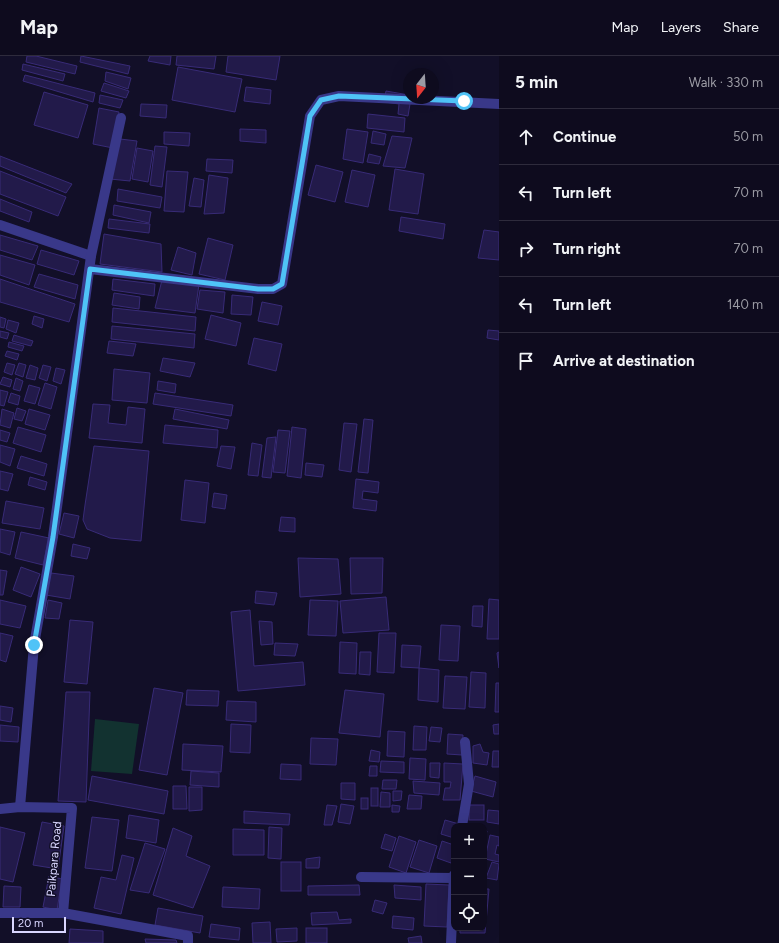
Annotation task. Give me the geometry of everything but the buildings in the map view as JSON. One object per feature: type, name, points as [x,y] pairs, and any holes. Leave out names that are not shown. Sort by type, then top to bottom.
[{"type":"street","points":[[90,269],[258,289],[273,289],[282,284],[310,116],[321,100],[339,96],[499,104]]},
{"type":"street","points":[[20,807],[34,645],[53,537],[91,256],[121,118]]},
{"type":"street","points":[[0,225],[91,256]]},
{"type":"street","points":[[462,823],[469,784],[465,742]]},
{"type":"street","name":"Paikpara Road","points":[[0,809],[20,807],[72,808],[63,913]]},
{"type":"street","points":[[361,877],[451,878]]},
{"type":"street","points":[[451,943],[453,895]]},
{"type":"street","name":"Paikpara Road","points":[[0,913],[63,913],[188,936],[188,943]]},
{"type":"green space","points":[[95,719],[139,724],[132,774],[91,771]]},
{"type":"route","points":[[34,645],[53,537],[90,269],[258,289],[273,289],[282,284],[310,116],[321,100],[339,96],[464,101]]}]
